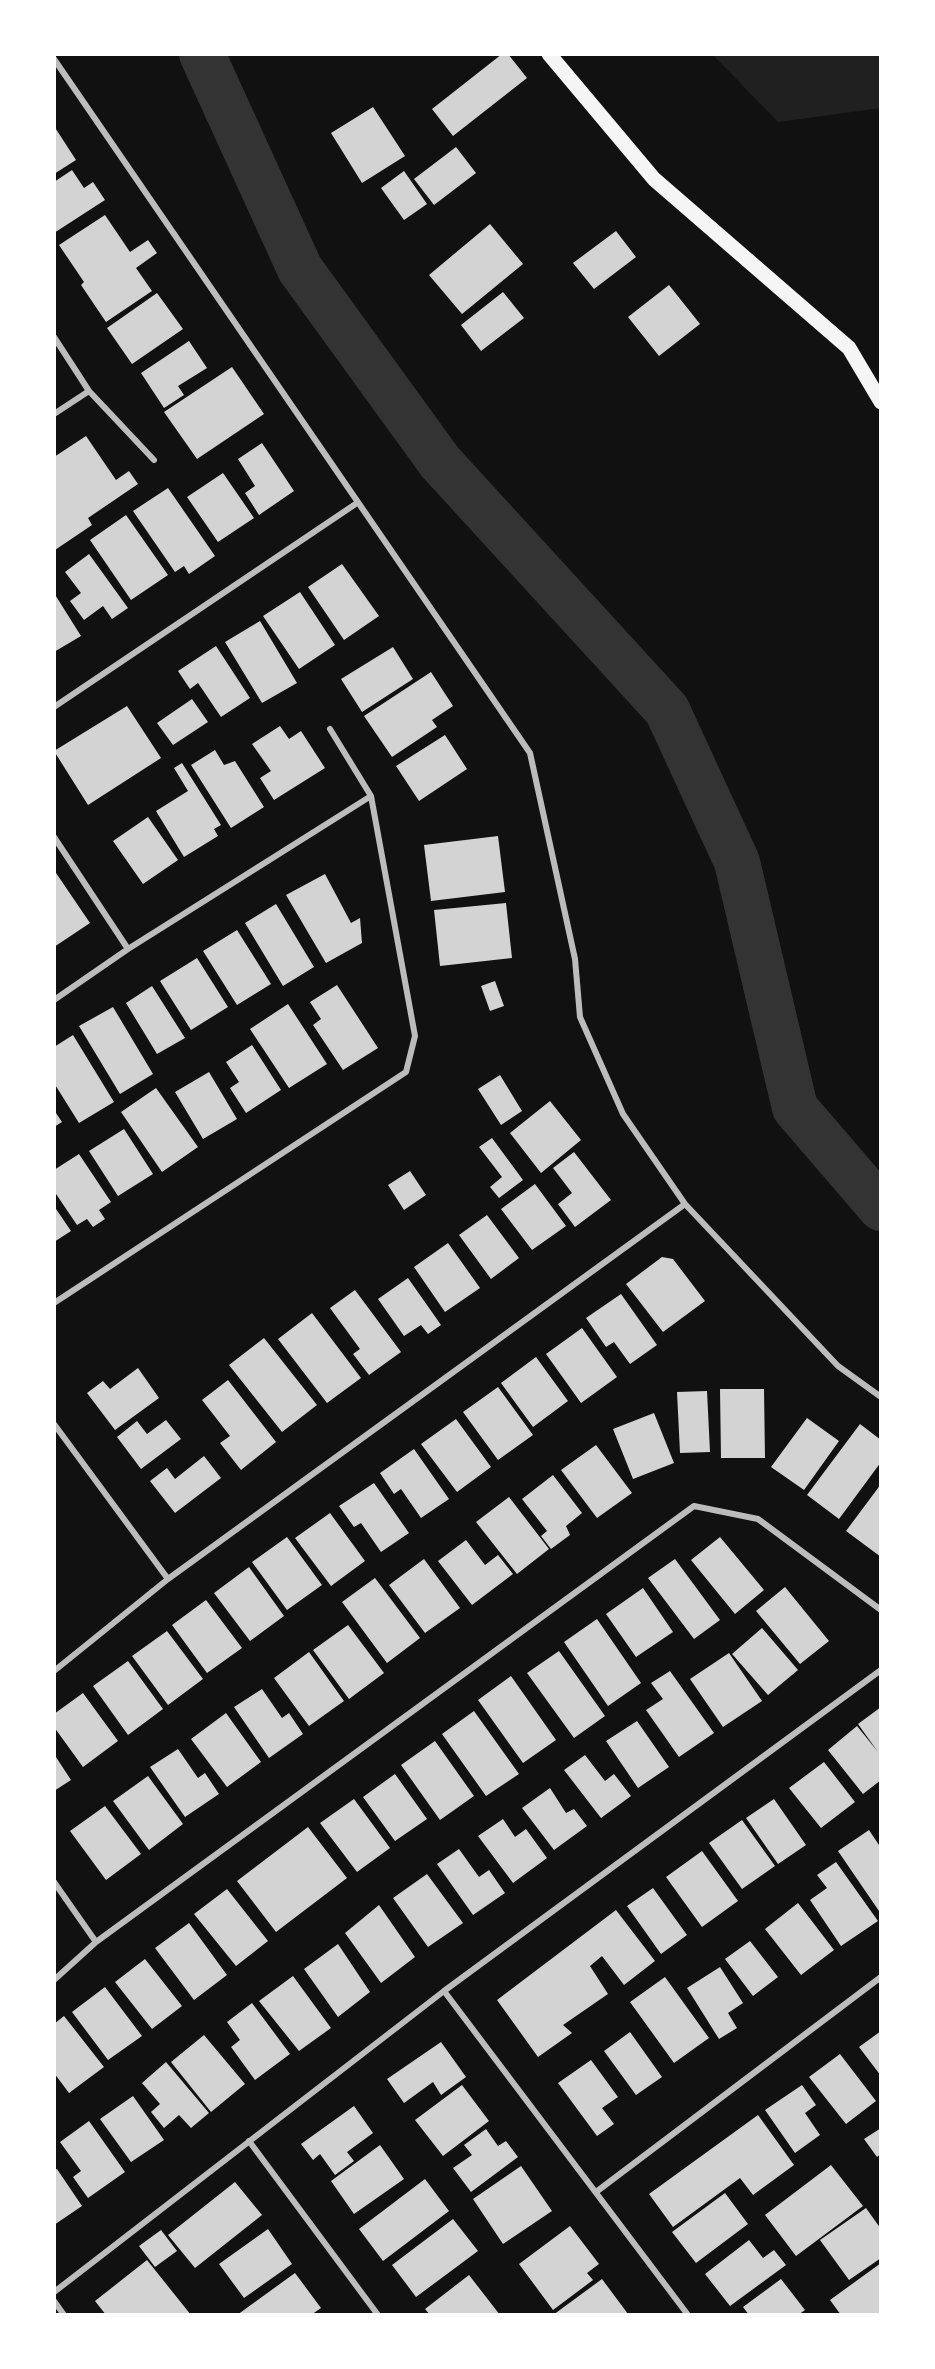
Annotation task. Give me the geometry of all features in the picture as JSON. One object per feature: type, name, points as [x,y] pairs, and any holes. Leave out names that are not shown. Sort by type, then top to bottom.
[{"type":"main road","points":[[549,54],[654,179],[849,348],[881,402]]},
{"type":"street","points":[[54,58],[530,753],[575,959],[580,1017],[623,1114],[685,1204],[838,1366],[881,1397]]},
{"type":"street","points":[[54,337],[89,391],[154,460]]},
{"type":"street","points":[[54,414],[89,391]]},
{"type":"street","points":[[54,707],[357,503]]},
{"type":"street","points":[[54,1303],[406,1072],[415,1036],[371,796],[330,729]]},
{"type":"street","points":[[54,1000],[128,950],[371,796]]},
{"type":"street","points":[[54,837],[128,950]]},
{"type":"street","points":[[54,1671],[168,1579],[685,1204]]},
{"type":"street","points":[[54,1424],[168,1579]]},
{"type":"street","points":[[54,1980],[96,1942],[693,1506],[758,1519],[881,1610]]},
{"type":"street","points":[[54,2292],[444,1991],[881,1670]]},
{"type":"street","points":[[54,1882],[96,1942]]},
{"type":"street","points":[[596,2192],[881,1977]]},
{"type":"street","points":[[444,1991],[688,2315]]},
{"type":"street","points":[[249,2141],[378,2315]]},
{"type":"street","points":[[54,2301],[64,2315]]},
{"type":"shaded area","points":[[712,54],[881,54],[881,108],[778,122]]},
{"type":"building","points":[[502,54],[508,54],[527,78],[453,136],[432,109]]},
{"type":"building","points":[[373,107],[405,156],[362,183],[331,133]]},
{"type":"building","points":[[54,126],[76,160],[54,174]]},
{"type":"building","points":[[456,147],[476,173],[434,205],[414,179]]},
{"type":"building","points":[[72,170],[84,188],[93,182],[105,200],[54,233],[54,182]]},
{"type":"building","points":[[404,171],[427,204],[404,220],[381,188]]},
{"type":"building","points":[[105,215],[130,252],[148,240],[157,253],[136,268],[152,291],[106,322],[81,285],[84,282],[59,245]]},
{"type":"building","points":[[490,224],[523,264],[462,314],[429,275]]},
{"type":"building","points":[[616,231],[636,257],[594,289],[573,263]]},
{"type":"building","points":[[669,285],[700,324],[659,356],[628,317]]},
{"type":"building","points":[[503,292],[524,318],[481,351],[461,325]]},
{"type":"building","points":[[157,293],[183,329],[132,364],[107,328]]},
{"type":"building","points":[[189,341],[207,368],[178,386],[184,395],[164,408],[141,373]]},
{"type":"building","points":[[232,367],[264,414],[197,459],[164,412]]},
{"type":"building","points":[[86,436],[116,480],[129,471],[138,484],[88,518],[92,525],[55,550],[54,457]]},
{"type":"building","points":[[262,443],[294,491],[259,515],[245,493],[255,486],[238,459]]},
{"type":"building","points":[[223,473],[254,518],[218,542],[187,497]]},
{"type":"building","points":[[168,488],[215,556],[189,574],[184,566],[175,572],[133,511]]},
{"type":"building","points":[[126,515],[168,575],[131,600],[90,540]]},
{"type":"building","points":[[89,554],[128,608],[112,619],[103,606],[84,620],[70,601],[81,593],[65,572]]},
{"type":"building","points":[[342,564],[379,616],[344,640],[308,587]]},
{"type":"building","points":[[300,592],[335,645],[299,669],[263,616]]},
{"type":"building","points":[[54,593],[81,636],[54,652]]},
{"type":"building","points":[[260,621],[297,683],[262,703],[225,642]]},
{"type":"building","points":[[216,646],[250,698],[221,717],[198,683],[190,689],[178,671]]},
{"type":"building","points":[[393,647],[413,679],[362,712],[341,679]]},
{"type":"building","points":[[431,672],[453,706],[432,720],[437,727],[392,757],[364,716]]},
{"type":"building","points":[[192,699],[208,722],[173,745],[157,723]]},
{"type":"building","points":[[127,706],[161,758],[88,805],[54,751]]},
{"type":"building","points":[[280,726],[289,739],[301,731],[325,768],[274,800],[260,778],[271,771],[252,744]]},
{"type":"building","points":[[445,735],[467,769],[419,801],[396,766]]},
{"type":"building","points":[[215,750],[224,765],[235,761],[264,807],[231,828],[191,765]]},
{"type":"building","points":[[182,763],[221,825],[214,829],[218,836],[184,857],[156,811],[188,791],[174,768]]},
{"type":"building","points":[[148,817],[178,860],[143,884],[113,841]]},
{"type":"building","points":[[498,836],[505,892],[431,901],[424,845]]},
{"type":"building","points":[[54,870],[90,923],[54,947]]},
{"type":"building","points":[[325,874],[351,923],[360,918],[362,943],[326,963],[286,895]]},
{"type":"building","points":[[506,903],[512,958],[440,966],[434,910]]},
{"type":"building","points":[[276,904],[314,967],[283,986],[245,923]]},
{"type":"building","points":[[237,930],[271,984],[237,1005],[203,951]]},
{"type":"building","points":[[197,958],[228,1007],[191,1030],[160,981]]},
{"type":"building","points":[[495,981],[504,1006],[490,1011],[481,986]]},
{"type":"building","points":[[337,985],[378,1048],[343,1070],[313,1025],[321,1019],[310,1002]]},
{"type":"building","points":[[152,986],[185,1038],[157,1054],[126,1003]]},
{"type":"building","points":[[288,1004],[327,1064],[289,1088],[250,1029]]},
{"type":"building","points":[[113,1007],[153,1074],[120,1094],[79,1026]]},
{"type":"building","points":[[73,1035],[114,1102],[79,1123],[54,1083],[54,1047]]},
{"type":"building","points":[[252,1045],[281,1090],[246,1113],[230,1088],[239,1082],[226,1062]]},
{"type":"building","points":[[209,1072],[237,1119],[203,1139],[175,1092]]},
{"type":"building","points":[[500,1075],[522,1111],[501,1125],[478,1089]]},
{"type":"building","points":[[156,1088],[198,1147],[162,1172],[121,1112]]},
{"type":"building","points":[[550,1101],[581,1140],[541,1173],[510,1133]]},
{"type":"building","points":[[54,1110],[62,1122],[54,1127]]},
{"type":"building","points":[[124,1129],[153,1174],[118,1196],[89,1151]]},
{"type":"building","points":[[492,1138],[523,1180],[499,1198],[490,1187],[502,1177],[479,1147]]},
{"type":"building","points":[[574,1152],[611,1200],[575,1227],[558,1204],[572,1193],[553,1168]]},
{"type":"building","points":[[79,1154],[111,1202],[99,1210],[105,1219],[93,1227],[87,1219],[77,1225],[54,1191],[54,1170]]},
{"type":"building","points":[[410,1171],[426,1195],[404,1210],[388,1185]]},
{"type":"building","points":[[535,1184],[566,1226],[532,1250],[501,1209]]},
{"type":"building","points":[[54,1206],[71,1231],[54,1242]]},
{"type":"building","points":[[487,1215],[519,1258],[491,1279],[459,1235]]},
{"type":"building","points":[[448,1243],[480,1288],[445,1312],[414,1267]]},
{"type":"building","points":[[662,1257],[673,1259],[705,1301],[663,1332],[626,1284]]},
{"type":"building","points":[[408,1278],[441,1325],[428,1334],[421,1325],[404,1336],[378,1299]]},
{"type":"building","points":[[355,1290],[401,1352],[369,1375],[353,1354],[360,1349],[330,1308]]},
{"type":"building","points":[[621,1294],[657,1345],[630,1364],[614,1342],[606,1347],[586,1318]]},
{"type":"building","points":[[312,1313],[361,1378],[327,1403],[278,1339]]},
{"type":"building","points":[[582,1328],[617,1377],[581,1403],[546,1354]]},
{"type":"building","points":[[264,1338],[317,1405],[282,1432],[229,1365]]},
{"type":"building","points":[[536,1357],[568,1401],[533,1427],[501,1383]]},
{"type":"building","points":[[138,1368],[159,1398],[115,1430],[87,1393],[103,1381],[110,1389]]},
{"type":"building","points":[[228,1380],[276,1442],[241,1470],[220,1443],[230,1436],[202,1400]]},
{"type":"building","points":[[498,1387],[533,1435],[498,1460],[463,1412]]},
{"type":"building","points":[[720,1389],[764,1389],[765,1458],[721,1458]]},
{"type":"building","points":[[707,1391],[710,1452],[680,1453],[677,1392]]},
{"type":"building","points":[[654,1413],[674,1463],[633,1479],[613,1429]]},
{"type":"building","points":[[807,1418],[839,1441],[804,1490],[771,1467]]},
{"type":"building","points":[[456,1419],[491,1467],[457,1492],[421,1444]]},
{"type":"building","points":[[166,1420],[181,1439],[141,1469],[117,1437],[137,1421],[147,1434]]},
{"type":"building","points":[[860,1424],[881,1440],[881,1462],[839,1519],[807,1495]]},
{"type":"building","points":[[596,1445],[632,1493],[597,1518],[561,1470]]},
{"type":"building","points":[[414,1449],[449,1499],[421,1518],[401,1489],[394,1494],[380,1473]]},
{"type":"building","points":[[204,1456],[221,1478],[175,1513],[150,1481],[167,1468],[175,1479]]},
{"type":"building","points":[[553,1475],[582,1513],[566,1526],[570,1535],[551,1549],[541,1536],[547,1531],[522,1499]]},
{"type":"building","points":[[374,1483],[409,1533],[381,1552],[361,1523],[354,1527],[339,1506]]},
{"type":"building","points":[[881,1484],[881,1557],[846,1531]]},
{"type":"building","points":[[509,1497],[549,1549],[517,1574],[476,1522]]},
{"type":"building","points":[[330,1513],[365,1561],[331,1586],[295,1538]]},
{"type":"building","points":[[287,1537],[322,1585],[287,1610],[252,1562]]},
{"type":"building","points":[[720,1537],[764,1590],[735,1614],[691,1560]]},
{"type":"building","points":[[466,1540],[485,1565],[498,1555],[513,1574],[472,1605],[438,1561]]},
{"type":"building","points":[[424,1559],[460,1608],[425,1633],[389,1585]]},
{"type":"building","points":[[675,1559],[720,1620],[694,1639],[648,1578]]},
{"type":"building","points":[[249,1567],[284,1616],[250,1641],[214,1593]]},
{"type":"building","points":[[375,1578],[420,1638],[387,1663],[342,1602]]},
{"type":"building","points":[[785,1587],[829,1641],[800,1664],[756,1611]]},
{"type":"building","points":[[643,1588],[673,1632],[636,1657],[606,1614]]},
{"type":"building","points":[[206,1600],[242,1648],[207,1673],[172,1625]]},
{"type":"building","points":[[597,1619],[641,1683],[608,1706],[564,1642]]},
{"type":"building","points":[[348,1625],[384,1673],[349,1699],[313,1650]]},
{"type":"building","points":[[762,1628],[798,1670],[768,1695],[732,1654]]},
{"type":"building","points":[[167,1631],[203,1679],[168,1705],[132,1656]]},
{"type":"building","points":[[559,1651],[605,1716],[574,1738],[527,1673]]},
{"type":"building","points":[[309,1652],[344,1701],[309,1726],[274,1678]]},
{"type":"building","points":[[729,1653],[762,1701],[723,1727],[690,1679]]},
{"type":"building","points":[[128,1661],[163,1709],[128,1735],[93,1686]]},
{"type":"building","points":[[670,1671],[714,1733],[679,1757],[646,1710],[663,1699],[651,1683]]},
{"type":"building","points":[[511,1676],[556,1740],[523,1763],[478,1700]]},
{"type":"building","points":[[262,1689],[282,1718],[289,1713],[303,1734],[269,1758],[234,1707]]},
{"type":"building","points":[[83,1693],[118,1741],[83,1767],[54,1727],[54,1714]]},
{"type":"building","points":[[881,1707],[881,1780],[863,1794],[828,1750],[857,1726],[878,1752],[858,1724]]},
{"type":"building","points":[[474,1711],[519,1774],[486,1796],[442,1734]]},
{"type":"building","points":[[226,1713],[261,1762],[227,1787],[191,1739]]},
{"type":"building","points":[[637,1721],[669,1767],[638,1788],[606,1741]]},
{"type":"building","points":[[435,1741],[474,1796],[440,1820],[401,1765]]},
{"type":"building","points":[[178,1749],[198,1778],[205,1773],[219,1794],[185,1817],[150,1767]]},
{"type":"building","points":[[54,1754],[71,1780],[54,1791]]},
{"type":"building","points":[[585,1755],[605,1781],[614,1774],[631,1796],[601,1818],[564,1770]]},
{"type":"building","points":[[824,1762],[855,1802],[821,1828],[789,1788]]},
{"type":"building","points":[[395,1774],[427,1819],[395,1841],[363,1797]]},
{"type":"building","points":[[148,1776],[183,1824],[149,1850],[113,1801]]},
{"type":"building","points":[[550,1788],[566,1813],[574,1809],[587,1826],[554,1850],[522,1808]]},
{"type":"building","points":[[354,1799],[390,1848],[357,1872],[320,1823]]},
{"type":"building","points":[[774,1799],[806,1845],[778,1864],[746,1818]]},
{"type":"building","points":[[105,1806],[141,1854],[106,1880],[70,1831]]},
{"type":"building","points":[[503,1819],[515,1837],[526,1829],[547,1858],[513,1883],[478,1836]]},
{"type":"building","points":[[742,1820],[775,1866],[742,1889],[709,1843]]},
{"type":"building","points":[[308,1827],[347,1878],[276,1932],[237,1881]]},
{"type":"building","points":[[869,1830],[881,1848],[881,1914],[838,1851]]},
{"type":"building","points":[[459,1849],[479,1877],[489,1870],[505,1893],[473,1915],[437,1864]]},
{"type":"building","points":[[702,1851],[738,1901],[702,1927],[666,1877]]},
{"type":"building","points":[[836,1862],[878,1921],[841,1946],[810,1900],[827,1888],[817,1875]]},
{"type":"building","points":[[427,1874],[463,1923],[428,1947],[393,1898]]},
{"type":"building","points":[[653,1888],[687,1935],[661,1954],[627,1906]]},
{"type":"building","points":[[227,1889],[268,1941],[236,1966],[194,1914]]},
{"type":"building","points":[[798,1903],[834,1950],[801,1975],[765,1929]]},
{"type":"building","points":[[379,1905],[415,1957],[381,1983],[345,1933]]},
{"type":"building","points":[[616,1910],[655,1961],[624,1985],[602,1956],[590,1966],[608,1994],[563,2025],[572,2033],[538,2057],[497,2000]]},
{"type":"building","points":[[189,1923],[227,1975],[194,2000],[155,1948]]},
{"type":"building","points":[[750,1941],[778,1977],[753,1996],[725,1959]]},
{"type":"building","points":[[338,1944],[370,1992],[338,2017],[304,1969]]},
{"type":"building","points":[[145,1959],[182,2006],[152,2029],[115,1982]]},
{"type":"building","points":[[720,1967],[743,2003],[728,2013],[737,2028],[719,2039],[687,1988]]},
{"type":"building","points":[[293,1976],[331,2028],[299,2051],[259,2001]]},
{"type":"building","points":[[665,1977],[709,2038],[674,2063],[630,2002]]},
{"type":"building","points":[[105,1987],[142,2036],[108,2060],[72,2012]]},
{"type":"building","points":[[252,2003],[290,2054],[255,2080],[231,2047],[240,2040],[227,2022]]},
{"type":"building","points":[[64,2016],[104,2067],[69,2093],[54,2073],[54,2024]]},
{"type":"building","points":[[881,2031],[881,2076],[859,2047]]},
{"type":"building","points":[[630,2032],[662,2077],[636,2095],[604,2051]]},
{"type":"building","points":[[204,2035],[245,2084],[211,2112],[171,2062]]},
{"type":"building","points":[[441,2042],[466,2077],[441,2095],[433,2082],[404,2103],[387,2079]]},
{"type":"building","points":[[840,2054],[876,2101],[846,2124],[809,2077]]},
{"type":"building","points":[[591,2060],[618,2097],[602,2108],[614,2124],[597,2136],[558,2083]]},
{"type":"building","points":[[166,2062],[209,2113],[191,2128],[179,2115],[164,2128],[151,2112],[160,2104],[142,2083]]},
{"type":"building","points":[[462,2085],[489,2121],[443,2156],[415,2120]]},
{"type":"building","points":[[802,2085],[816,2105],[805,2113],[820,2135],[795,2153],[765,2110]]},
{"type":"building","points":[[133,2096],[164,2140],[131,2162],[100,2119]]},
{"type":"building","points":[[354,2106],[373,2133],[347,2152],[354,2161],[335,2175],[320,2154],[313,2160],[301,2144]]},
{"type":"building","points":[[758,2115],[794,2165],[753,2195],[740,2178],[673,2227],[649,2194]]},
{"type":"building","points":[[89,2121],[125,2172],[88,2198],[73,2177],[81,2171],[60,2142]]},
{"type":"building","points":[[881,2128],[881,2154],[877,2157],[864,2139]]},
{"type":"building","points":[[486,2129],[498,2146],[506,2141],[518,2157],[471,2192],[453,2168],[472,2155],[464,2145]]},
{"type":"building","points":[[380,2145],[404,2179],[354,2214],[331,2181]]},
{"type":"building","points":[[831,2165],[863,2206],[796,2256],[765,2215]]},
{"type":"building","points":[[521,2166],[552,2211],[503,2244],[473,2199]]},
{"type":"building","points":[[57,2169],[82,2206],[54,2225],[54,2170]]},
{"type":"building","points":[[425,2179],[449,2211],[383,2261],[359,2229]]},
{"type":"building","points":[[235,2182],[262,2215],[195,2268],[168,2235]]},
{"type":"building","points":[[725,2193],[748,2224],[696,2263],[672,2232]]},
{"type":"building","points":[[866,2208],[881,2229],[881,2258],[849,2280],[820,2240]]},
{"type":"building","points":[[453,2219],[478,2251],[416,2297],[392,2265]]},
{"type":"building","points":[[570,2226],[599,2264],[587,2273],[593,2280],[553,2310],[519,2264]]},
{"type":"building","points":[[268,2229],[292,2264],[244,2298],[219,2264]]},
{"type":"building","points":[[161,2230],[177,2251],[155,2267],[139,2246]]},
{"type":"building","points":[[749,2240],[763,2258],[774,2250],[786,2265],[730,2306],[705,2274]]},
{"type":"building","points":[[147,2260],[191,2315],[106,2315],[95,2301]]},
{"type":"building","points":[[881,2263],[881,2314],[841,2315],[830,2300]]},
{"type":"building","points":[[295,2273],[321,2308],[311,2315],[237,2315]]},
{"type":"building","points":[[469,2275],[500,2315],[430,2315],[425,2309]]},
{"type":"building","points":[[602,2279],[628,2314],[553,2315]]},
{"type":"building","points":[[781,2279],[805,2310],[798,2315],[749,2315],[743,2307]]},
{"type":"waterway","points":[[202,54],[300,269],[440,462],[667,710],[737,862],[795,1108],[881,1208]]}]
